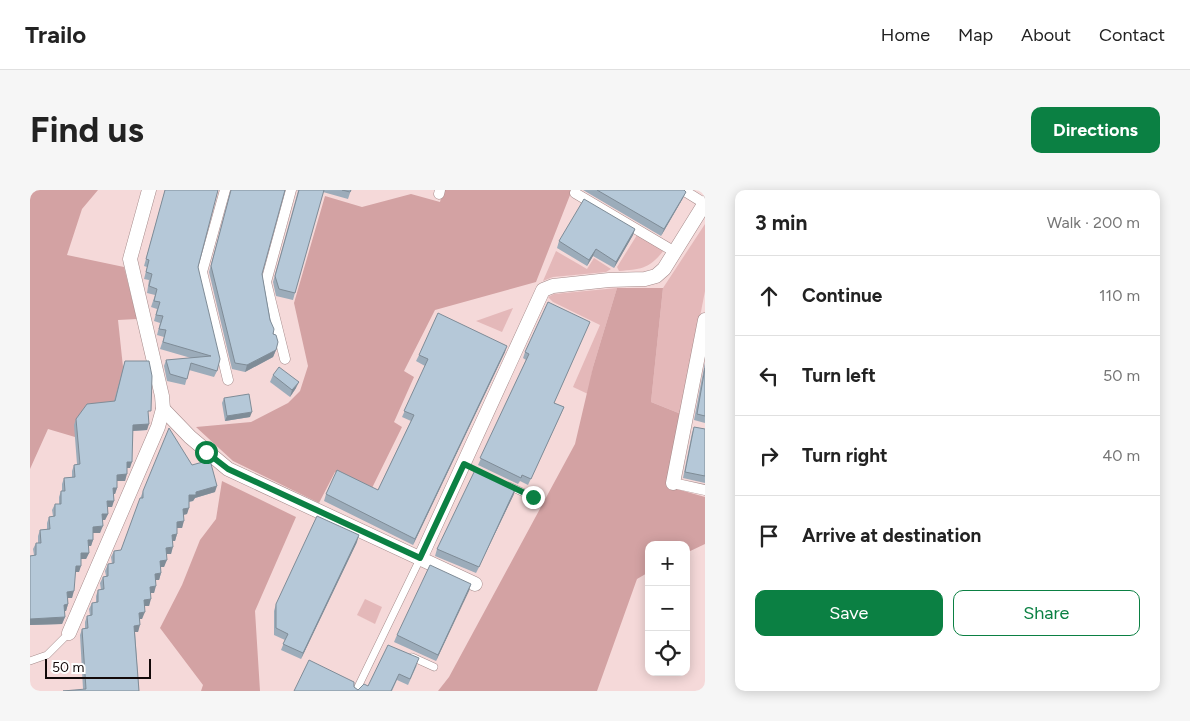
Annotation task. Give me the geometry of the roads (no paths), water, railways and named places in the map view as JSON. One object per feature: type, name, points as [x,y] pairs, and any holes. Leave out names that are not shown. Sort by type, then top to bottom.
[{"type":"street","points":[[69,632],[158,427],[163,409],[162,396],[130,259],[149,190]]},
{"type":"street","points":[[225,190],[202,272],[228,380]]},
{"type":"street","points":[[285,359],[266,282],[291,190]]},
{"type":"street","points":[[420,558],[468,466],[543,290],[553,286],[656,276],[664,269],[705,203],[683,190]]},
{"type":"street","points":[[575,193],[675,252]]},
{"type":"street","points":[[705,321],[691,426],[673,483],[705,490]]},
{"type":"street","points":[[163,409],[190,437],[228,469],[474,584]]},
{"type":"lane","points":[[499,480],[533,497]]},
{"type":"lane","points":[[350,682],[358,688],[420,558]]},
{"type":"lane","points":[[30,661],[47,655],[69,632]]},
{"type":"lane","points":[[380,641],[388,645]]},
{"type":"lane","points":[[403,652],[434,667]]}]
